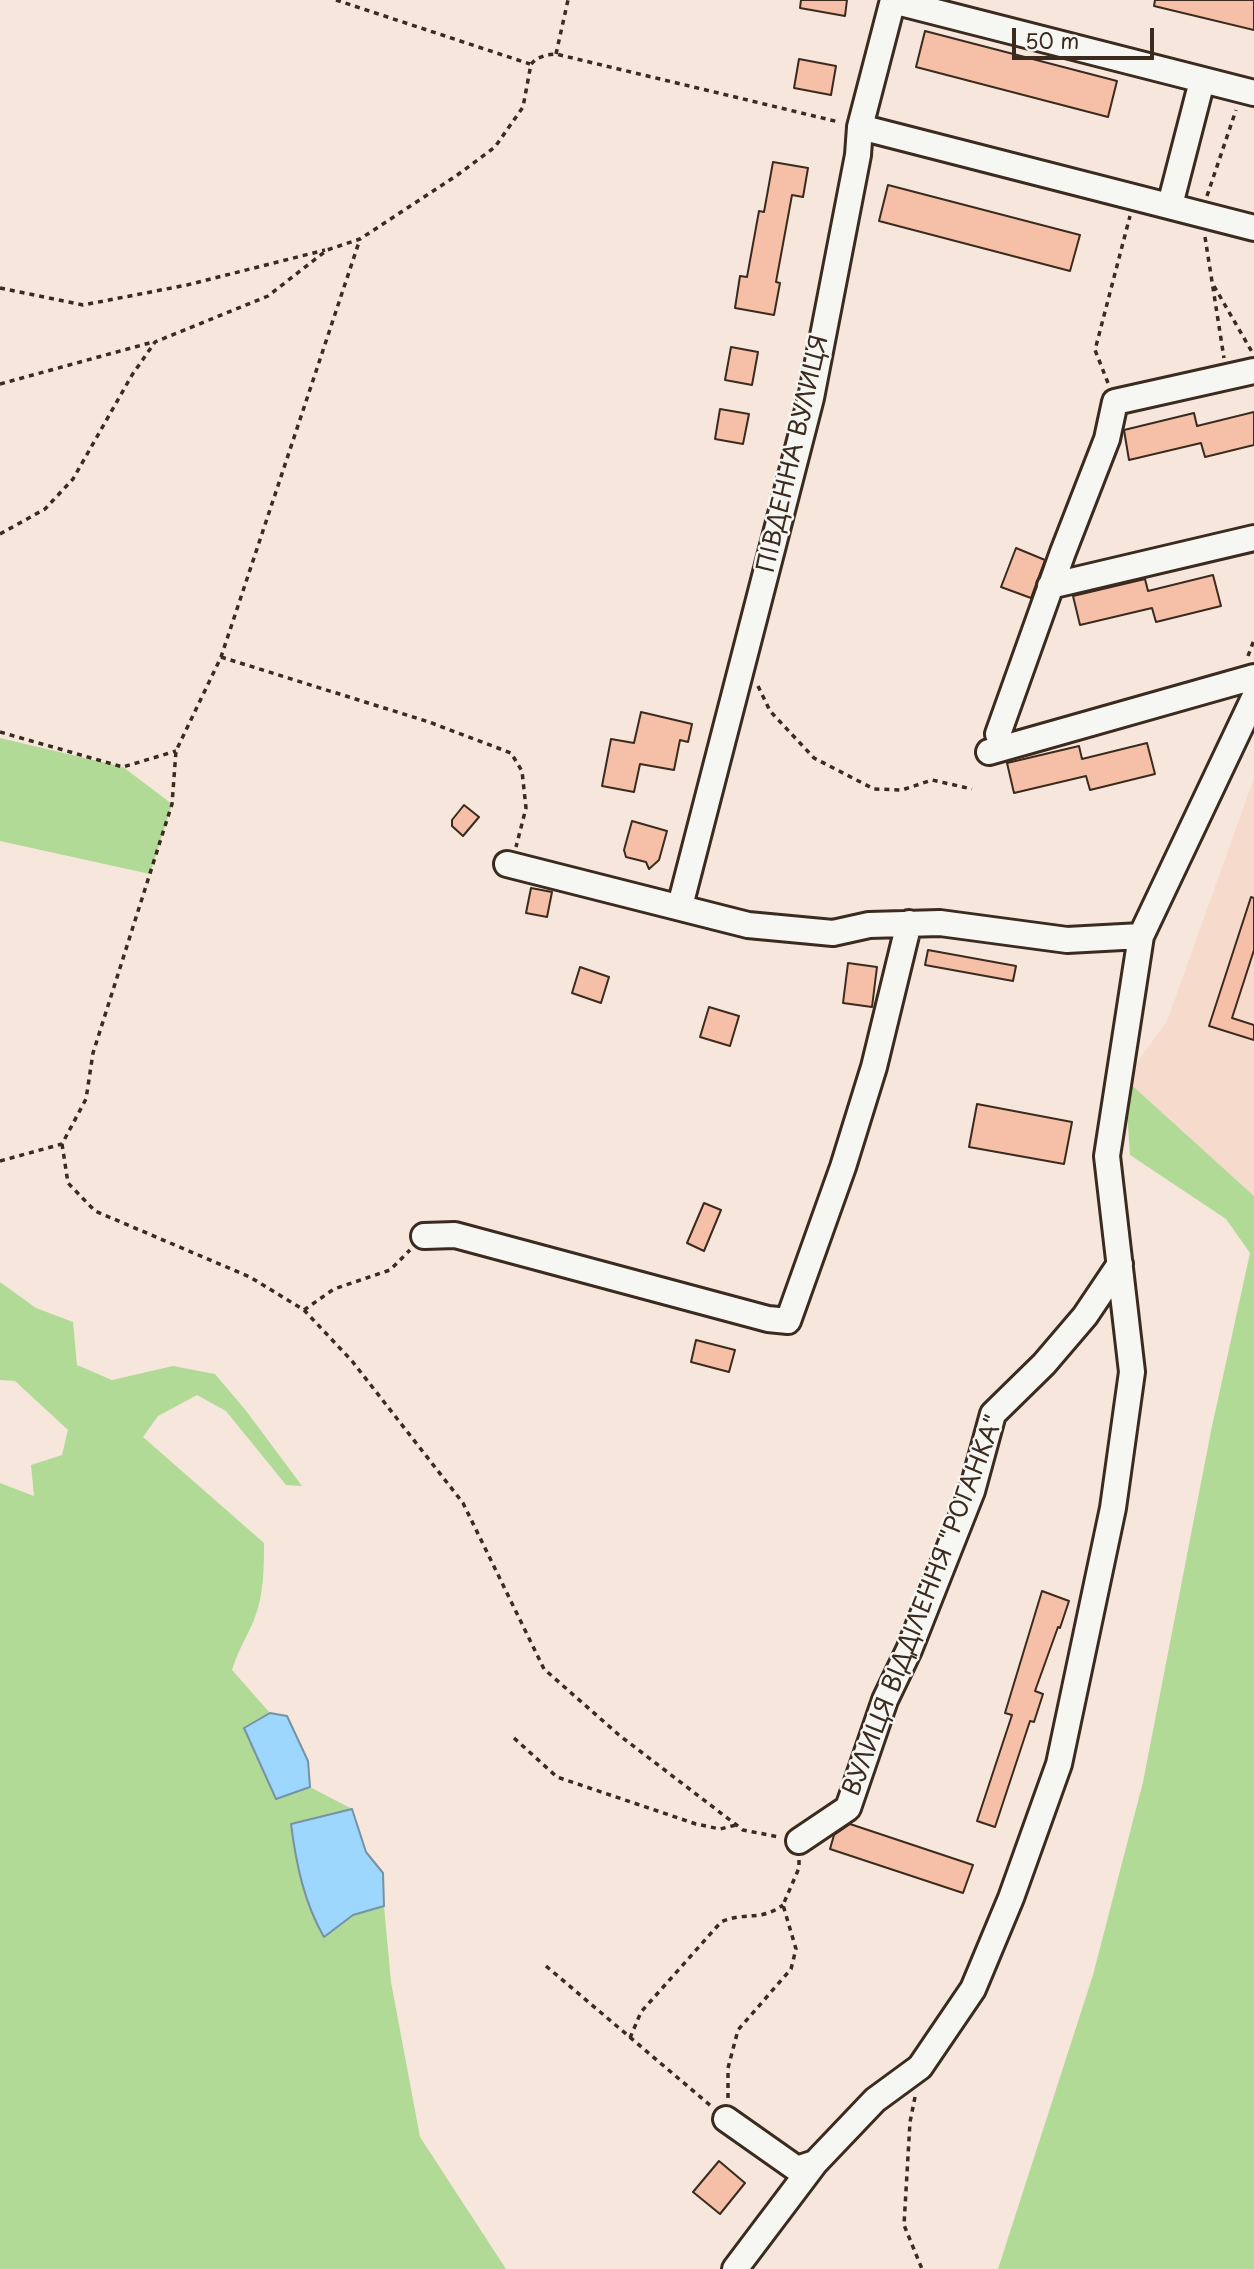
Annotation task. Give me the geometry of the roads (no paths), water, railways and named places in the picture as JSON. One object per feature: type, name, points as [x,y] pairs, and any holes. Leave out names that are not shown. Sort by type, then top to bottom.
[{"type":"street","points":[[893,1],[1248,92]]},
{"type":"street","name":"ПІВДЕННА ВУЛИЦЯ","points":[[680,906],[811,398],[858,156],[860,127],[893,1]]},
{"type":"street","points":[[1170,205],[1202,81]]},
{"type":"street","points":[[860,127],[1254,228]]},
{"type":"street","points":[[1254,371],[1115,401],[1107,439],[993,743],[1254,677]]},
{"type":"street","points":[[1050,586],[1254,538]]},
{"type":"street","points":[[735,2269],[815,2162],[875,2100],[920,2067],[973,1989],[1011,1898],[1059,1765],[1113,1508],[1132,1372],[1108,1156],[1141,936],[1253,707]]},
{"type":"street","points":[[507,864],[748,925],[833,933],[869,925],[940,923],[1067,940],[1141,936]]},
{"type":"street","points":[[424,1236],[454,1235],[768,1319],[788,1321],[843,1167],[874,1067],[909,923]]},
{"type":"street","name":"ВУЛИЦЯ ВІДДІЛЕННЯ \"РОГАНКА\"","points":[[799,1841],[848,1808],[885,1700],[909,1650],[972,1491],[993,1414],[1044,1364],[1085,1316],[1120,1264]]},
{"type":"street","points":[[726,2119],[797,2169],[815,2162]]},
{"type":"water","points":[[270,1713],[287,1716],[308,1761],[310,1787],[276,1799],[244,1728]]},
{"type":"water","points":[[352,1809],[366,1852],[383,1873],[384,1906],[353,1915],[324,1937],[302,1882],[291,1824]]}]
